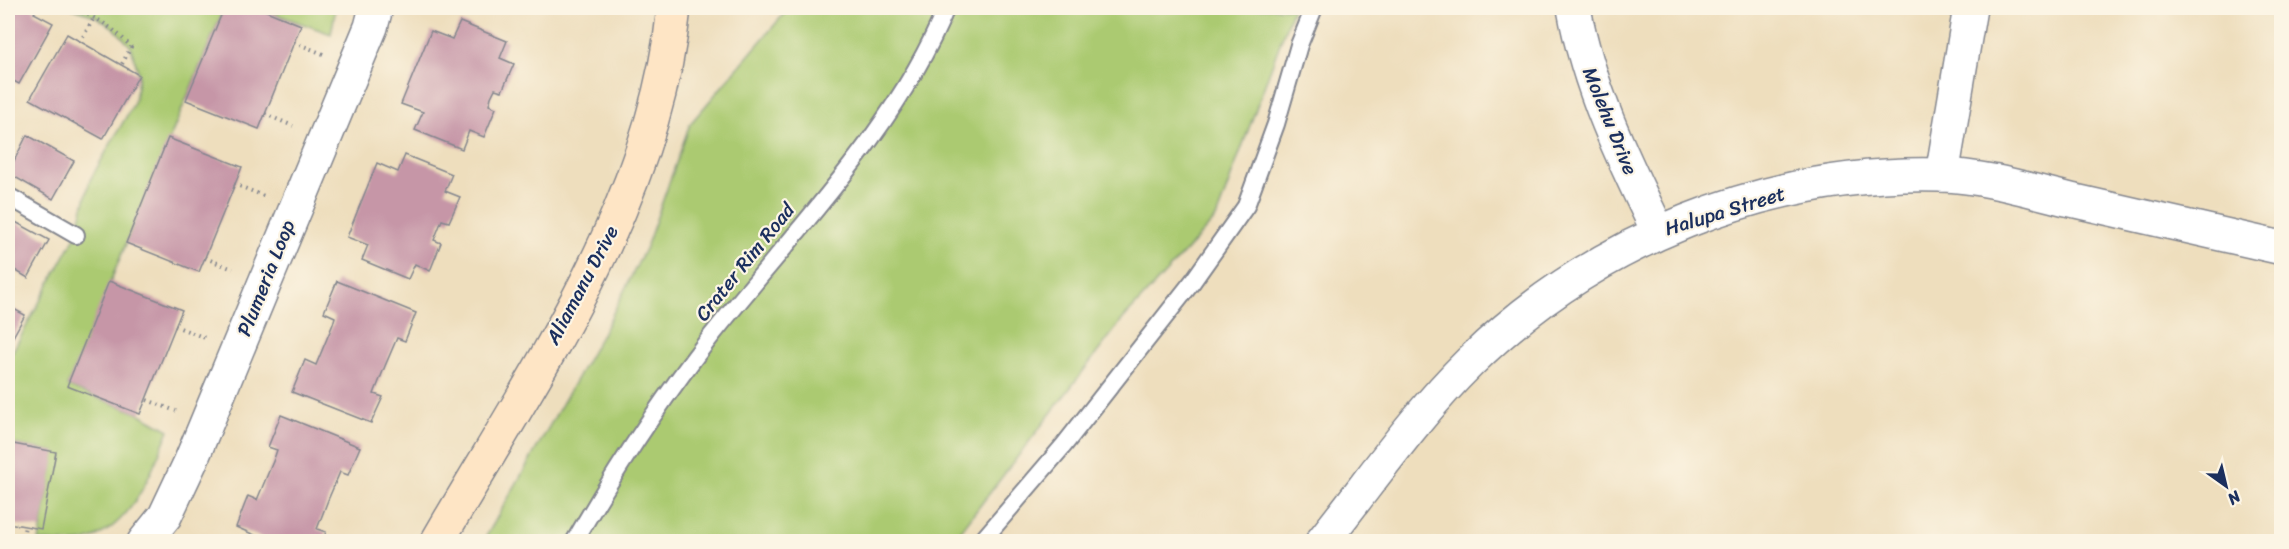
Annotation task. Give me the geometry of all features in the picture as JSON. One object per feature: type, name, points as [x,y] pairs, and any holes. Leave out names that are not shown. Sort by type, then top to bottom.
[{"type":"street","name":"Plumeria Loop","points":[[144,542],[165,516],[190,463],[371,27],[376,8]]},
{"type":"street","name":"Aliamanu Drive","points":[[437,542],[598,261],[631,188],[654,113],[678,8]]},
{"type":"street","name":"Molehu Drive","points":[[1574,8],[1592,84],[1658,231]]},
{"type":"street","points":[[1942,175],[1970,8]]},
{"type":"street","name":"Halupa Street","points":[[1322,542],[1469,363],[1558,290],[1658,231],[1766,194],[1874,178],[1942,175],[2001,184],[2281,246]]},
{"type":"lane","name":"Crater Rim Road","points":[[574,542],[660,403],[826,196],[903,93],[946,8]]},
{"type":"lane","points":[[981,542],[1064,445],[1193,282],[1246,206],[1276,124],[1299,45],[1314,8]]},
{"type":"lane","points":[[8,196],[76,235]]},
{"type":"path","points":[[71,8],[95,16],[114,28],[131,47],[122,64]]},
{"type":"path","points":[[80,42],[95,16]]},
{"type":"path","points":[[294,42],[323,54]]},
{"type":"path","points":[[265,114],[293,126]]},
{"type":"path","points":[[234,184],[264,196]]},
{"type":"path","points":[[205,258],[233,269]]},
{"type":"path","points":[[175,326],[205,338]]},
{"type":"path","points":[[147,400],[176,411]]},
{"type":"path","points":[[22,542],[25,526]]},
{"type":"green space","points":[[71,8],[224,8],[67,386],[140,414],[169,430],[139,496],[128,510],[102,534],[85,541],[68,543],[39,541],[55,452],[8,443],[8,360],[76,235],[90,180],[134,103],[139,75],[131,47],[114,28],[95,16]]},
{"type":"green space","points":[[259,8],[336,8],[331,34]]},
{"type":"green space","points":[[789,8],[1293,8],[1216,218],[1123,319],[953,541],[483,542],[605,329],[647,245],[690,124]]},
{"type":"building","points":[[8,8],[31,8],[36,10],[34,13],[53,23],[19,84],[8,78]]},
{"type":"building","points":[[224,8],[259,8],[301,25],[259,129],[186,100]]},
{"type":"building","points":[[460,22],[507,41],[500,58],[514,64],[502,91],[495,89],[491,97],[489,105],[496,108],[484,137],[469,131],[462,149],[415,130],[423,112],[401,104],[431,31],[452,39]]},
{"type":"building","points":[[67,34],[139,75],[103,139],[30,99]]},
{"type":"building","points":[[27,135],[74,161],[53,199],[8,173]]},
{"type":"building","points":[[168,138],[242,167],[199,272],[126,243]]},
{"type":"building","points":[[405,155],[452,174],[445,191],[460,197],[449,222],[442,220],[434,240],[441,243],[430,271],[415,264],[408,279],[362,260],[368,245],[347,237],[377,163],[398,172]]},
{"type":"building","points":[[8,218],[49,240],[28,278],[8,266]]},
{"type":"building","points":[[109,281],[182,310],[140,414],[67,386]]},
{"type":"building","points":[[337,281],[416,313],[405,341],[397,338],[385,366],[374,394],[383,397],[371,423],[292,392],[305,360],[316,365],[333,324],[335,317],[324,312]]},
{"type":"building","points":[[8,306],[25,315],[8,346]]},
{"type":"building","points":[[281,415],[360,447],[348,475],[340,472],[328,500],[317,529],[326,532],[322,542],[271,542],[236,527],[248,496],[257,500],[274,459],[277,450],[268,447]]},
{"type":"building","points":[[8,443],[56,452],[41,529],[8,523]]}]
